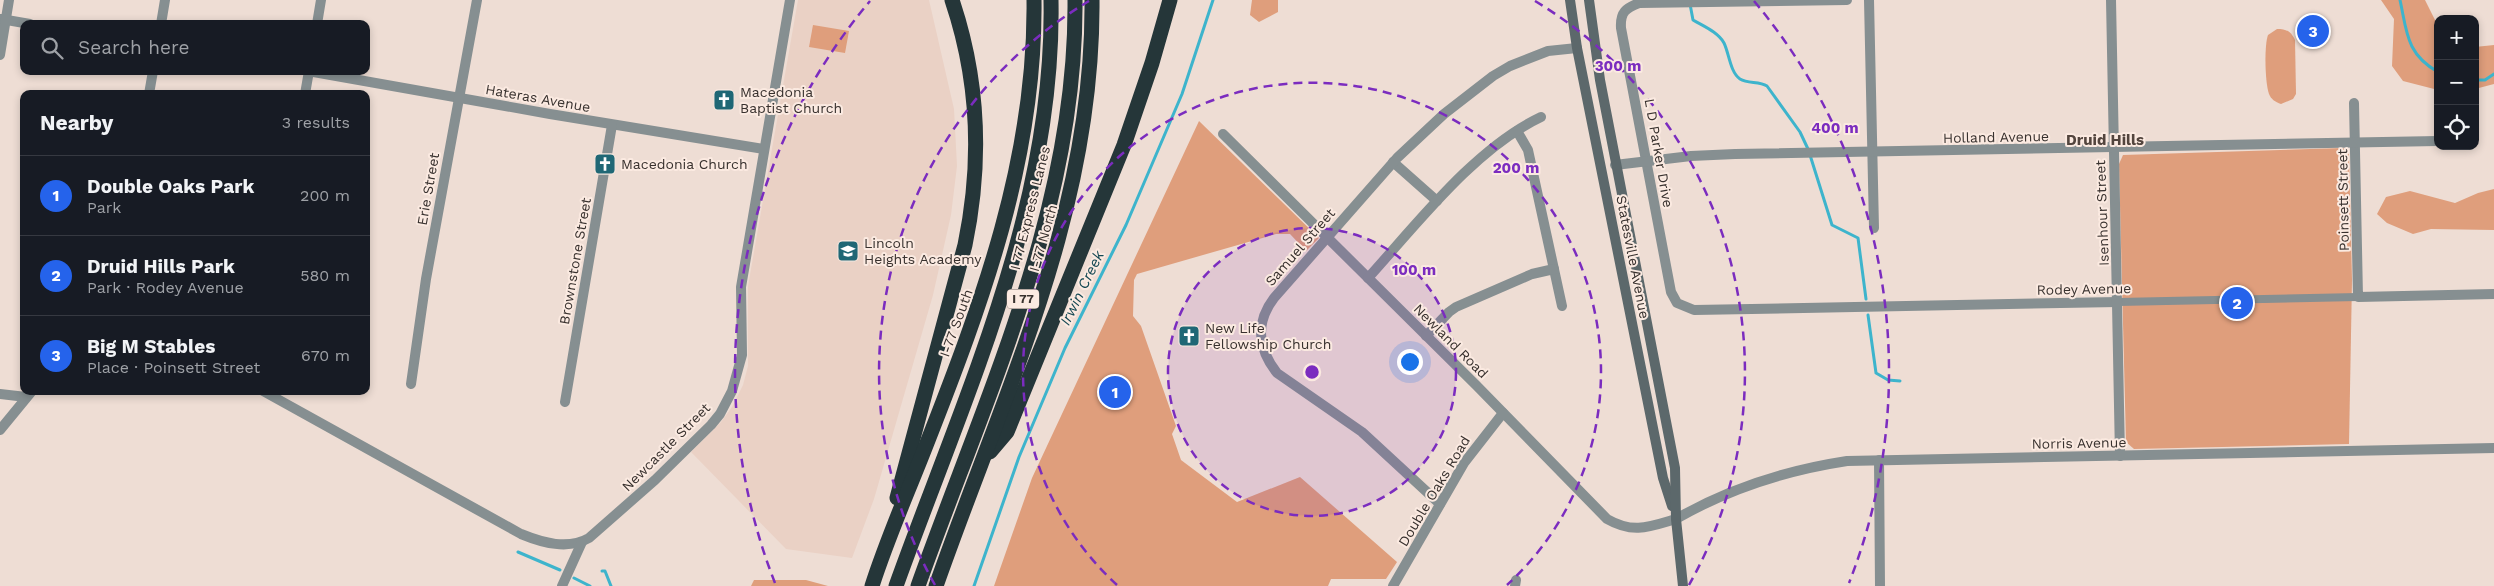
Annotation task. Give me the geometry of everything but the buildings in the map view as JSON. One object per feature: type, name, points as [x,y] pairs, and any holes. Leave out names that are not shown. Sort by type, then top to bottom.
[{"type":"highway","points":[[874,581],[960,264],[972,203],[976,151],[975,102],[967,50],[952,0]]},
{"type":"highway","name":"I-77 South","points":[[874,581],[970,334],[1000,240],[1014,186],[1025,127],[1032,60],[1034,0]]},
{"type":"highway","name":"I 77 Express Lanes","points":[[896,586],[995,316],[1025,216],[1045,113],[1050,61],[1051,0]]},
{"type":"highway","name":"I 77 Express Lanes","points":[[918,586],[1018,314],[1047,222],[1059,168],[1067,116],[1073,62],[1075,0]]},
{"type":"highway","name":"I-77 North","points":[[936,586],[1037,312],[1070,198],[1088,91],[1092,0]]},
{"type":"highway","points":[[982,461],[1007,432],[1048,335],[1124,145],[1152,63],[1170,0]]},
{"type":"main road","name":"Statesville Avenue","points":[[1570,0],[1577,48],[1663,478],[1676,519]]},
{"type":"main road","name":"Statesville Avenue","points":[[1589,0],[1600,80],[1675,468],[1676,519],[1683,586]]},
{"type":"street","points":[[0,54],[3,19],[9,0]]},
{"type":"street","points":[[162,20],[165,0]]},
{"type":"street","points":[[318,20],[321,0]]},
{"type":"street","name":"Erie Street","points":[[410,384],[426,279],[477,0]]},
{"type":"street","name":"Newcastle Street","points":[[582,542],[602,528],[655,480],[711,425],[728,400],[739,372],[742,355],[741,287],[790,0]]},
{"type":"street","name":"L D Parker Drive","points":[[1677,303],[1670,292],[1620,18],[1627,8],[1639,4],[1847,0]]},
{"type":"street","points":[[1869,0],[1874,228]]},
{"type":"street","name":"Isenhour Street","points":[[2111,0],[2120,456]]},
{"type":"street","points":[[3,19],[20,22]]},
{"type":"street","name":"Samuel Street","points":[[1440,504],[1362,432],[1277,373],[1263,351],[1260,332],[1266,309],[1326,237],[1393,162],[1420,135],[1493,76],[1510,66],[1548,51],[1577,48]]},
{"type":"street","points":[[150,90],[152,75]]},
{"type":"street","points":[[307,90],[308,75]]},
{"type":"street","name":"Hateras Avenue","points":[[331,75],[612,125],[764,149]]},
{"type":"street","name":"Poinsett Street","points":[[2354,103],[2358,297]]},
{"type":"street","points":[[1368,278],[1470,167],[1517,131],[1542,117]]},
{"type":"street","name":"Brownstone Street","points":[[565,402],[612,125]]},
{"type":"street","points":[[1517,131],[1528,150],[1562,306]]},
{"type":"street","name":"Newland Road","points":[[1223,134],[1607,519],[1620,527],[1633,528],[1649,527],[1676,519]]},
{"type":"street","name":"Holland Avenue","points":[[1616,165],[1735,154],[1873,153],[2434,141]]},
{"type":"street","points":[[1393,162],[1437,202]]},
{"type":"street","points":[[1426,336],[1449,312],[1456,308],[1532,274],[1554,269]]},
{"type":"street","name":"Rodey Avenue","points":[[1677,303],[1694,310],[2494,294]]},
{"type":"street","points":[[0,394],[20,394]]},
{"type":"street","points":[[0,430],[28,395]]},
{"type":"street","points":[[270,395],[521,534],[555,544],[582,542],[562,586]]},
{"type":"street","name":"Double Oaks Road","points":[[1393,586],[1470,453],[1503,413]]},
{"type":"street","name":"Norris Avenue","points":[[1676,519],[1704,503],[1789,473],[1847,461],[2494,448]]},
{"type":"street","points":[[1879,460],[1880,586]]},
{"type":"shaded area","name":"Lincoln Heights Academy","points":[[798,0],[929,0],[954,109],[957,166],[951,215],[933,295],[874,499],[852,558],[786,549],[691,452],[721,422],[732,407],[743,385],[748,366],[748,286]]},
{"type":"shaded area","points":[[1252,0],[1278,0],[1278,12],[1259,22],[1250,15]]},
{"type":"shaded area","points":[[2381,0],[2425,0],[2434,18],[2434,89],[2403,81],[2392,66],[2394,19]]},
{"type":"shaded area","points":[[813,25],[849,31],[845,53],[809,47]]},
{"type":"shaded area","points":[[2277,29],[2288,31],[2295,40],[2296,94],[2293,99],[2281,104],[2270,96],[2266,73],[2268,35]]},
{"type":"shaded area","points":[[2494,45],[2494,84],[2479,88],[2479,60],[2479,47]]},
{"type":"shaded area","points":[[1199,121],[1319,238],[1306,251],[1290,234],[1276,234],[1137,274],[1134,280],[1133,316],[1141,326],[1176,426],[1172,434],[1181,460],[1237,502],[1300,477],[1397,562],[1386,579],[1331,579],[1328,586],[994,586],[1032,478]]},
{"type":"shaded area","points":[[2343,148],[2349,155],[2352,280],[2349,444],[2134,449],[2126,442],[2119,164],[2123,155]]},
{"type":"shaded area","points":[[2494,189],[2494,230],[2431,229],[2413,234],[2387,223],[2377,214],[2386,197],[2410,191],[2455,203],[2478,193]]},
{"type":"shaded area","points":[[754,580],[806,580],[828,586],[751,586]]},
{"type":"waterway","name":"Irwin Creek","points":[[974,586],[1019,457],[1065,348],[1126,225],[1182,94],[1213,0]]},
{"type":"waterway","points":[[2400,0],[2407,32],[2414,50],[2427,65],[2434,69]]},
{"type":"waterway","points":[[1690,4],[1693,20],[1714,32],[1724,43],[1737,76],[1743,81],[1767,86],[1800,132],[1808,149]]},
{"type":"waterway","points":[[2479,80],[2485,80],[2494,74]]},
{"type":"waterway","points":[[1810,155],[1832,225],[1858,238],[1866,299]]},
{"type":"waterway","points":[[1868,315],[1876,373],[1888,380],[1900,381]]},
{"type":"waterway","points":[[518,552],[560,570]]},
{"type":"waterway","points":[[602,571],[605,571],[611,586]]},
{"type":"waterway","points":[[574,578],[590,586]]},
{"type":"place","name":"Big M Stables","points":[[2313,31]]},
{"type":"place","name":"Macedonia Baptist Church","points":[[724,100]]},
{"type":"place","name":"Macedonia Church","points":[[605,164]]},
{"type":"place","name":"Lincoln Heights Academy","points":[[848,251]]},
{"type":"place","name":"Druid Hills Park","points":[[2237,303]]},
{"type":"place","name":"New Life Fellowship Church","points":[[1189,336]]},
{"type":"place","name":"Double Oaks Park","points":[[1115,392]]},
{"type":"district","name":"Druid Hills","points":[[2105,140]]}]
